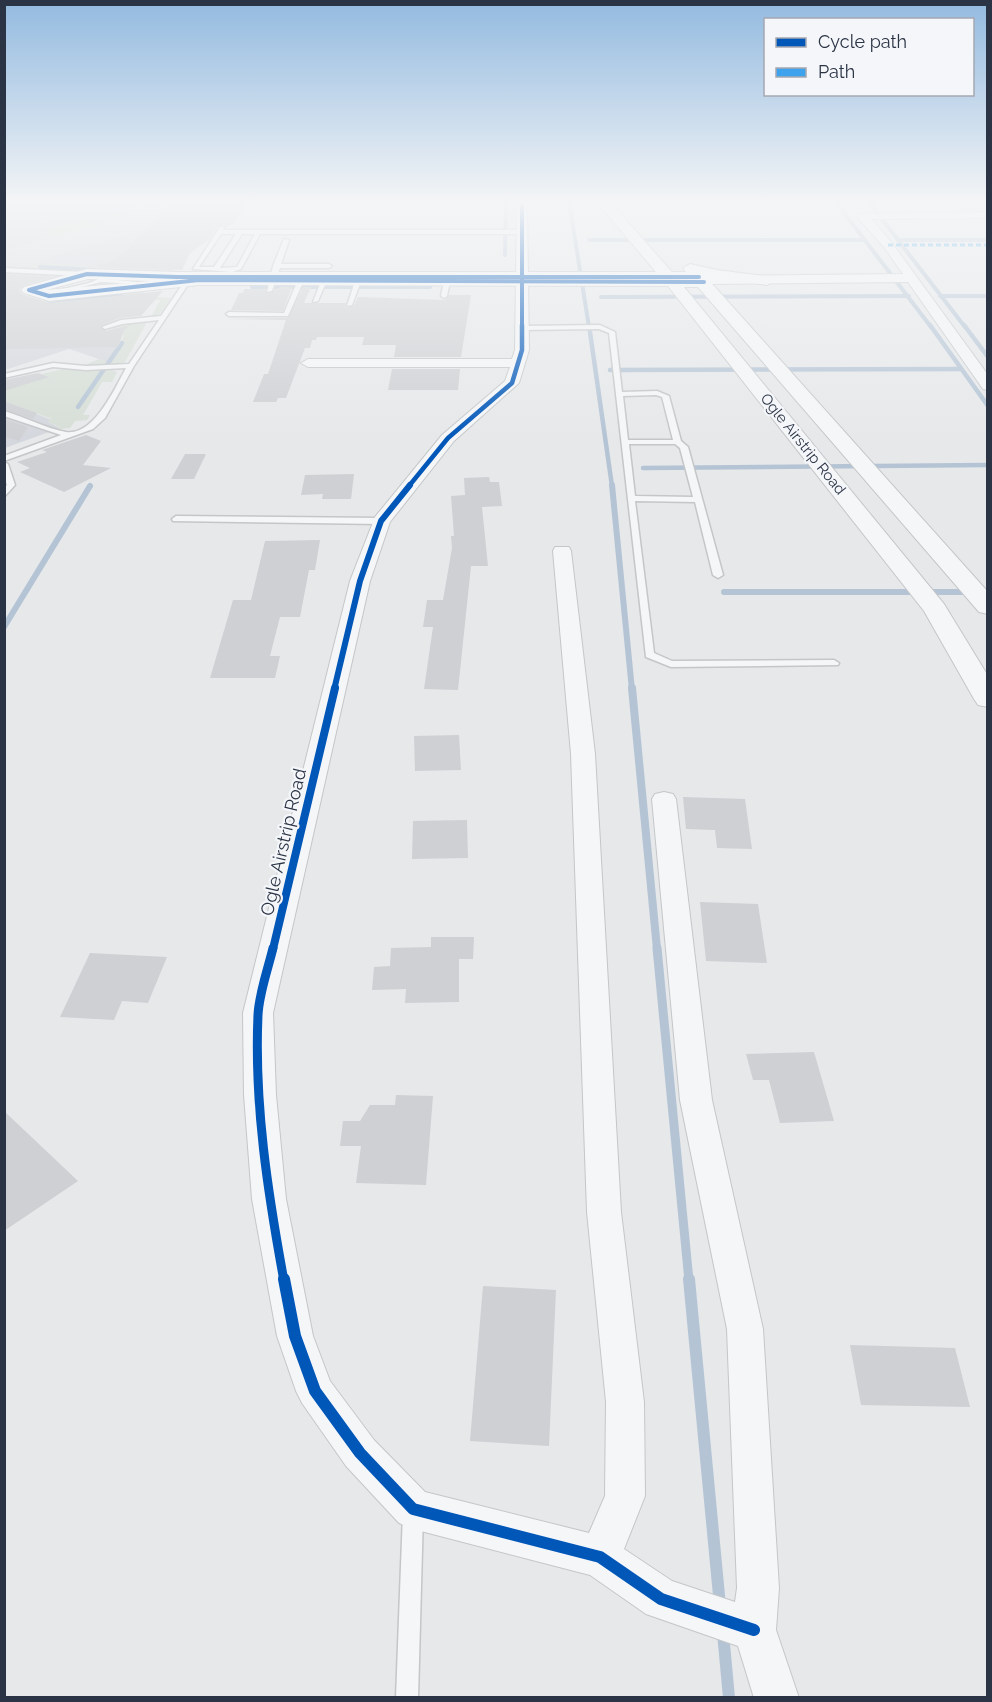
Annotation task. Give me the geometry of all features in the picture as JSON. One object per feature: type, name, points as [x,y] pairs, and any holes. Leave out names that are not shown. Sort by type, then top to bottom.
[{"type":"street","points":[[61,280],[29,290],[40,295],[62,295],[179,280]]},
{"type":"street","points":[[215,280],[415,280]]},
{"type":"street","points":[[272,281],[300,284],[321,280]]},
{"type":"street","points":[[328,280],[446,289],[518,280]]},
{"type":"street","name":"Ogle Airstrip Road","points":[[413,1509],[360,1453],[315,1391],[295,1336],[269,1199],[260,1095],[258,1013],[360,580],[381,521],[448,438],[512,382],[522,350],[522,280]]},
{"type":"street","points":[[536,280],[675,286],[690,280]]},
{"type":"street","points":[[575,280],[675,286]]},
{"type":"street","name":"Ogle Airstrip Road","points":[[670,280],[935,609],[987,699]]},
{"type":"street","name":"Ogle Airstrip Road","points":[[702,280],[987,607]]},
{"type":"street","points":[[718,299],[741,286],[765,280]]},
{"type":"street","points":[[914,280],[987,386]]},
{"type":"street","points":[[308,363],[518,363]]},
{"type":"street","points":[[562,551],[583,754],[604,1212],[625,1402],[625,1496],[600,1557]]},
{"type":"street","points":[[663,799],[696,1100],[745,1329],[758,1588],[745,1628],[777,1698]]},
{"type":"street","points":[[413,1509],[600,1557],[661,1599],[745,1628]]},
{"type":"lane","points":[[4,495],[11,484],[4,462],[90,427],[101,418],[131,366],[189,280]]},
{"type":"lane","points":[[272,281],[302,280]]},
{"type":"lane","points":[[315,301],[324,280]]},
{"type":"lane","points":[[62,290],[98,281],[135,282]]},
{"type":"lane","points":[[230,314],[286,315],[300,284]]},
{"type":"lane","points":[[350,305],[357,284]]},
{"type":"lane","points":[[105,327],[121,322],[165,317]]},
{"type":"lane","points":[[522,328],[607,329],[612,332],[650,656],[671,664],[834,663]]},
{"type":"lane","points":[[4,376],[48,365],[96,368],[131,366]]},
{"type":"lane","points":[[618,394],[657,393],[665,396],[676,442]]},
{"type":"lane","points":[[4,413],[68,435]]},
{"type":"lane","points":[[624,442],[676,442],[684,447],[718,574]]},
{"type":"lane","points":[[631,498],[698,500]]},
{"type":"lane","points":[[176,519],[381,521]]},
{"type":"lane","points":[[407,1698],[413,1509]]},
{"type":"shaded area","points":[[5,280],[48,280],[11,291],[42,300],[102,293],[151,299],[98,323],[104,324],[96,328],[122,336],[108,362],[69,349],[5,370]]},
{"type":"shaded area","points":[[155,287],[161,289],[146,290],[141,296],[171,298],[160,314],[151,317],[160,300],[107,296],[71,303],[62,301],[40,306],[26,304],[42,300]]},
{"type":"shaded area","points":[[147,322],[125,362],[113,365],[82,366],[99,359],[108,362],[124,336],[109,331],[113,328],[127,323]]},
{"type":"shaded area","points":[[63,369],[108,369],[117,372],[112,382],[102,382],[83,415],[90,415],[87,420],[75,421],[70,428],[58,429],[60,427],[48,422],[52,419],[5,401],[5,388],[48,377],[42,374]]},
{"type":"shaded area","points":[[4,401],[52,420],[48,422],[60,428],[5,448]]},
{"type":"building","points":[[4,280],[40,280],[23,285],[19,290],[23,295],[48,303],[163,291],[141,316],[120,318],[100,326],[106,331],[131,325],[124,330],[118,347],[4,349]]},
{"type":"building","points":[[280,287],[292,287],[283,311],[231,310],[239,293],[243,293],[244,289],[265,289],[267,294]]},
{"type":"building","points":[[303,287],[311,287],[304,303],[346,303],[347,308],[354,306],[358,297],[445,300],[449,295],[471,295],[461,357],[394,357],[396,345],[362,345],[364,337],[317,337],[316,340],[312,340],[310,348],[305,348],[286,398],[278,398],[276,402],[253,402],[264,374],[268,374],[286,320],[226,319],[288,318]]},
{"type":"building","points":[[392,369],[460,369],[458,390],[388,390]]},
{"type":"building","points":[[38,373],[49,377],[4,391],[4,380]]},
{"type":"building","points":[[4,401],[37,413],[33,419],[4,409]]},
{"type":"building","points":[[4,419],[28,427],[19,441],[4,436]]},
{"type":"building","points":[[86,435],[101,441],[83,465],[111,468],[64,492],[20,472],[30,468],[17,462],[47,452],[42,450]]},
{"type":"building","points":[[185,454],[206,454],[194,479],[171,479]]},
{"type":"building","points":[[354,474],[351,499],[322,499],[323,494],[301,495],[305,475]]},
{"type":"building","points":[[489,477],[490,482],[499,482],[502,506],[482,507],[488,566],[471,566],[458,690],[424,689],[433,627],[423,627],[427,600],[443,600],[452,548],[451,536],[454,536],[451,496],[465,495],[464,478]]},
{"type":"building","points":[[320,540],[315,570],[309,570],[300,617],[280,617],[270,656],[280,656],[275,678],[210,678],[233,600],[251,600],[265,541]]},
{"type":"building","points":[[459,735],[461,770],[415,771],[414,736]]},
{"type":"building","points":[[683,797],[745,799],[752,849],[717,848],[715,830],[686,829]]},
{"type":"building","points":[[467,820],[468,858],[412,859],[413,821]]},
{"type":"building","points":[[700,902],[758,904],[767,963],[706,961]]},
{"type":"building","points":[[431,937],[474,937],[473,959],[459,959],[459,1002],[405,1003],[406,989],[372,990],[374,967],[390,966],[391,948],[431,947]]},
{"type":"building","points":[[90,953],[167,957],[148,1003],[122,1001],[114,1020],[60,1017]]},
{"type":"building","points":[[814,1052],[834,1121],[780,1123],[769,1080],[753,1080],[746,1054]]},
{"type":"building","points":[[396,1095],[433,1096],[426,1185],[356,1183],[361,1146],[340,1146],[343,1121],[360,1121],[370,1105],[395,1105]]},
{"type":"building","points":[[4,1111],[78,1181],[4,1231]]},
{"type":"building","points":[[483,1286],[556,1290],[549,1446],[470,1441]]},
{"type":"building","points":[[850,1345],[955,1348],[970,1407],[861,1405]]},
{"type":"waterway","points":[[582,280],[589,327]]},
{"type":"waterway","points":[[896,280],[907,296]]},
{"type":"waterway","points":[[929,280],[941,296]]},
{"type":"waterway","points":[[252,287],[430,287]]},
{"type":"waterway","points":[[46,305],[106,295],[126,297]]},
{"type":"waterway","points":[[601,297],[907,296]]},
{"type":"waterway","points":[[907,296],[931,327]]},
{"type":"waterway","points":[[941,296],[988,296]]},
{"type":"waterway","points":[[941,296],[965,327]]},
{"type":"waterway","points":[[589,325],[612,486]]},
{"type":"waterway","points":[[930,325],[988,406]]},
{"type":"waterway","points":[[964,325],[988,357]]},
{"type":"waterway","points":[[78,407],[122,343]]},
{"type":"waterway","points":[[610,370],[961,369]]},
{"type":"waterway","points":[[643,468],[988,465]]},
{"type":"waterway","points":[[612,485],[632,690]]},
{"type":"waterway","points":[[4,627],[90,486]]},
{"type":"waterway","points":[[724,592],[971,592]]},
{"type":"waterway","points":[[632,688],[657,949]]},
{"type":"waterway","points":[[657,948],[689,1281]]},
{"type":"waterway","points":[[689,1279],[720,1606]]},
{"type":"waterway","points":[[723,1633],[729,1698]]},
{"type":"cycle path","points":[[64,280],[29,290],[49,296],[195,280]]},
{"type":"cycle path","points":[[307,280],[704,282]]},
{"type":"cycle path","points":[[522,280],[522,350],[512,383],[448,438],[381,521],[360,581],[258,1013],[260,1095],[269,1199],[295,1336],[315,1391],[360,1453],[413,1509],[600,1557],[661,1599],[754,1630]]}]
